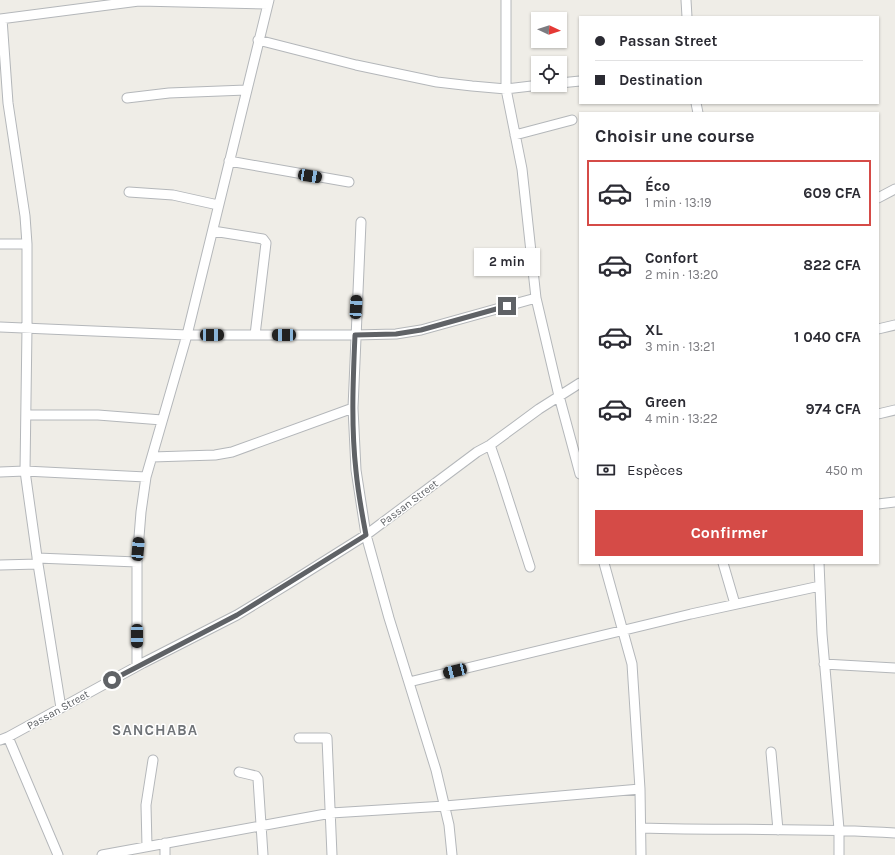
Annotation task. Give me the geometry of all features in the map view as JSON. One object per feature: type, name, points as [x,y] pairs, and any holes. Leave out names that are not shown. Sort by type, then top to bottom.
[{"type":"street","points":[[506,0],[506,89],[522,169],[536,298],[559,396],[579,470]]},
{"type":"street","points":[[686,0],[687,16]]},
{"type":"street","points":[[61,708],[37,561],[26,470],[27,328],[25,216],[4,103],[1,19],[79,4],[146,1],[268,2],[187,335],[146,477],[141,512],[137,562],[137,666]]},
{"type":"street","points":[[258,40],[356,65],[437,82],[506,89],[531,86]]},
{"type":"street","points":[[567,82],[579,81]]},
{"type":"street","points":[[127,98],[169,93],[246,90]]},
{"type":"street","points":[[515,134],[572,120]]},
{"type":"street","points":[[229,161],[349,182]]},
{"type":"street","points":[[879,197],[895,189]]},
{"type":"street","points":[[129,192],[172,195],[218,205]]},
{"type":"street","points":[[361,222],[353,408],[356,470],[366,535],[436,770],[448,824],[452,855]]},
{"type":"street","points":[[213,230],[263,239],[266,243],[255,335]]},
{"type":"street","points":[[0,244],[26,244]]},
{"type":"street","points":[[0,327],[187,335],[396,334],[421,330],[536,298]]},
{"type":"street","points":[[879,329],[895,325]]},
{"type":"street","name":"Passan Street","points":[[4,739],[137,666],[237,615],[366,535],[477,452],[490,445],[579,383]]},
{"type":"street","points":[[152,457],[214,455],[232,452],[353,408]]},
{"type":"street","points":[[879,414],[895,410]]},
{"type":"street","points":[[26,415],[98,415],[162,420]]},
{"type":"street","points":[[490,445],[530,566]]},
{"type":"street","points":[[0,472],[26,470],[146,477]]},
{"type":"street","points":[[879,504],[895,502]]},
{"type":"street","points":[[0,565],[37,561],[137,562]]},
{"type":"street","points":[[604,564],[632,664],[640,789],[641,855]]},
{"type":"street","points":[[723,564],[735,604]]},
{"type":"street","points":[[819,564],[824,664],[839,829],[839,855]]},
{"type":"street","points":[[409,682],[623,630],[820,586]]},
{"type":"street","points":[[824,664],[895,668]]},
{"type":"street","points":[[299,738],[327,738],[332,855]]},
{"type":"street","points":[[4,739],[58,855]]},
{"type":"street","points":[[771,752],[778,830]]},
{"type":"street","points":[[147,846],[146,805],[153,760]]},
{"type":"street","points":[[238,772],[256,776],[258,778],[263,855]]},
{"type":"street","points":[[102,855],[331,813],[444,806],[640,789]]},
{"type":"street","points":[[641,828],[694,830],[839,829],[895,833]]},
{"type":"street","points":[[165,843],[166,855]]},
{"type":"district","name":"SANCHABA","points":[[155,730]]},
{"type":"route","points":[[112,680],[143,662],[237,615],[366,535],[356,470],[353,424],[355,335],[396,334],[421,330],[507,306]]}]
